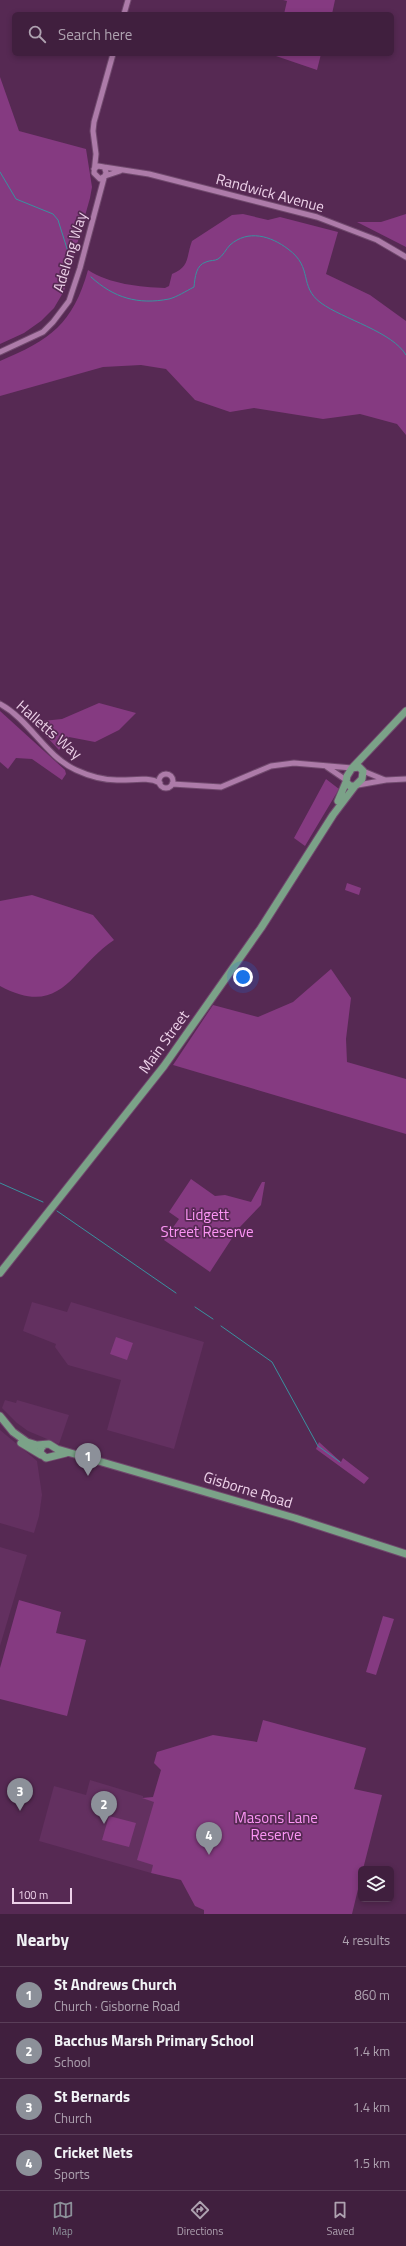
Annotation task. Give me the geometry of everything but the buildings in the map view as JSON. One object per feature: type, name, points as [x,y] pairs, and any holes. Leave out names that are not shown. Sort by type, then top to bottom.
[{"type":"main road","points":[[384,735],[369,754],[363,770],[362,779],[357,786],[350,786],[346,781],[353,768],[406,711]]},
{"type":"main road","points":[[353,768],[359,767],[363,770]]},
{"type":"main road","name":"Main Street","points":[[333,814],[346,781]]},
{"type":"main road","name":"Main Street","points":[[0,1273],[164,1066],[261,928],[333,814],[357,786]]},
{"type":"main road","points":[[0,1416],[22,1439],[34,1445],[49,1444],[53,1447],[52,1456],[46,1458],[13,1437],[0,1424]]},
{"type":"main road","points":[[42,1455],[41,1448],[44,1445]]},
{"type":"main road","name":"Gisborne Road","points":[[53,1447],[82,1454],[295,1518],[406,1554]]},
{"type":"main road","name":"Gisborne Road","points":[[52,1456],[62,1453],[82,1454]]},
{"type":"street","points":[[125,12],[128,0]]},
{"type":"street","points":[[96,154],[106,172],[104,177],[96,178],[94,173],[96,154],[93,131],[94,122],[112,56]]},
{"type":"street","points":[[94,169],[98,166],[103,167]]},
{"type":"street","name":"Randwick Avenue","points":[[103,167],[142,172],[177,180],[317,217],[376,240],[406,257]]},
{"type":"street","name":"Randwick Avenue","points":[[104,177],[122,170]]},
{"type":"street","name":"Adelong Way","points":[[0,352],[43,332],[53,322],[68,301],[76,282],[104,177]]},
{"type":"street","name":"Adelong Way","points":[[96,178],[100,195]]},
{"type":"street","name":"Halletts Way","points":[[0,704],[17,717],[48,750],[75,770],[106,779],[158,780]]},
{"type":"street","points":[[172,782],[167,774],[158,780],[164,787],[172,782],[211,788],[221,787],[262,770],[282,764],[304,763],[353,768]]},
{"type":"street","points":[[324,766],[346,781]]},
{"type":"street","points":[[363,770],[386,780]]},
{"type":"street","points":[[357,786],[386,780],[406,779]]},
{"type":"shaded area","points":[[32,1302],[67,1312],[71,1302],[204,1342],[174,1449],[107,1430],[121,1380],[68,1365],[55,1347],[56,1344],[23,1331]]},
{"type":"shaded area","points":[[5,1400],[16,1403],[17,1400],[69,1415],[59,1444],[28,1431],[17,1423],[2,1408]]},
{"type":"shaded area","points":[[0,1430],[37,1461],[42,1495],[39,1516],[34,1533],[0,1523]]},
{"type":"shaded area","points":[[0,1547],[27,1555],[0,1646]]},
{"type":"shaded area","points":[[90,1780],[170,1806],[151,1873],[39,1841],[54,1786],[86,1795]]},
{"type":"green space","points":[[283,0],[335,0],[332,12],[284,12],[287,1]]},
{"type":"green space","points":[[276,56],[320,56],[317,70]]},
{"type":"green space","points":[[0,77],[19,131],[86,149],[92,187],[64,291],[54,308],[41,321],[24,333],[0,344]]},
{"type":"green space","points":[[243,214],[268,220],[280,217],[338,232],[326,274],[370,295],[406,321],[406,435],[397,424],[360,414],[323,419],[254,408],[230,412],[195,400],[166,369],[141,365],[103,367],[0,396],[0,361],[33,346],[57,328],[67,317],[75,304],[88,270],[105,279],[115,282],[135,286],[165,288],[169,286],[172,274],[185,265],[192,241],[232,215]]},
{"type":"green space","points":[[406,214],[406,247],[357,222],[381,222]]},
{"type":"green space","points":[[99,703],[136,713],[119,730],[95,742],[69,737],[59,750],[33,722],[62,719]]},
{"type":"green space","points":[[0,711],[65,770],[66,774],[62,780],[32,759],[16,758],[8,769],[0,762]]},
{"type":"green space","points":[[326,779],[339,789],[305,846],[294,838]]},
{"type":"green space","points":[[347,883],[361,888],[359,895],[345,890]]},
{"type":"green space","points":[[32,895],[93,915],[114,940],[99,952],[64,986],[52,994],[38,997],[21,995],[0,986],[0,901]]},
{"type":"green space","points":[[331,969],[351,998],[346,1039],[347,1062],[406,1079],[406,1134],[173,1065],[213,1005],[258,1017],[293,1002]]},
{"type":"green space","name":"Lidgett Street Reserve","points":[[191,1179],[215,1196],[225,1195],[251,1202],[262,1182],[265,1182],[261,1205],[238,1229],[210,1272],[164,1240],[179,1219],[169,1212]]},
{"type":"green space","points":[[116,1337],[133,1343],[127,1360],[110,1354]]},
{"type":"green space","points":[[319,1442],[341,1462],[343,1458],[369,1478],[364,1484],[316,1449]]},
{"type":"green space","points":[[19,1600],[61,1612],[56,1633],[86,1640],[67,1716],[0,1699],[0,1668]]},
{"type":"green space","points":[[383,1616],[394,1619],[376,1675],[366,1672]]},
{"type":"green space","name":"Masons Lane Reserve","points":[[263,1720],[366,1748],[354,1789],[382,1795],[364,1866],[358,1866],[358,1889],[352,1914],[204,1914],[204,1910],[195,1906],[181,1880],[151,1873],[153,1865],[137,1860],[154,1802],[142,1798],[153,1797],[161,1770],[154,1763],[157,1752],[213,1735],[257,1742]]},
{"type":"green space","points":[[109,1816],[136,1823],[129,1847],[102,1840]]},
{"type":"waterway","points":[[0,172],[16,199],[53,214],[58,220],[70,258]]},
{"type":"waterway","points":[[91,277],[109,290],[127,298],[147,301],[169,299],[194,287],[195,279],[200,266],[208,261],[218,259],[230,245],[237,240],[244,237],[259,236],[281,244],[296,256],[304,270],[310,290],[314,297],[321,303],[390,339],[400,347],[406,355]]},
{"type":"waterway","points":[[0,1183],[43,1202]]},
{"type":"waterway","points":[[57,1211],[176,1293]]},
{"type":"waterway","points":[[195,1307],[213,1319]]},
{"type":"waterway","points":[[221,1326],[272,1362],[318,1446],[340,1462]]},
{"type":"place","name":"St Andrews Church","points":[[88,1476]]},
{"type":"place","name":"St Bernards","points":[[20,1811]]},
{"type":"place","name":"Bacchus Marsh Primary School","points":[[104,1824]]},
{"type":"place","name":"Cricket Nets","points":[[209,1855]]}]
